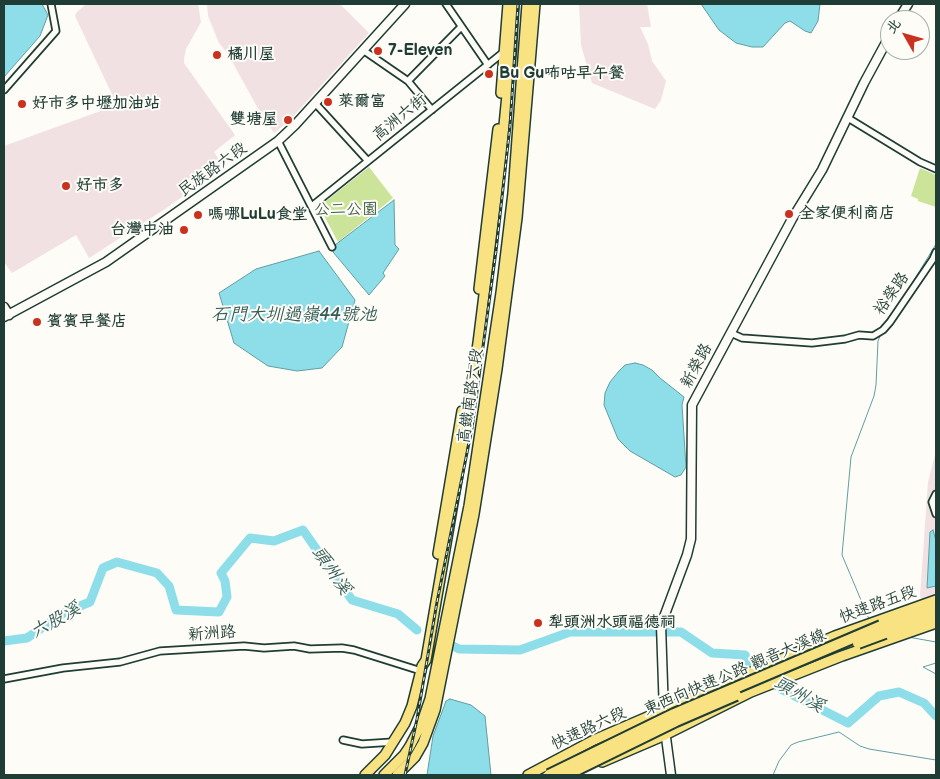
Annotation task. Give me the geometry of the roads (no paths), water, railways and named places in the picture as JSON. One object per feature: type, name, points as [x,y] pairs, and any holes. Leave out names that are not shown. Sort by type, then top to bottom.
[{"type":"highway","name":"東西向快速公路 觀音大溪線","points":[[549,775],[674,714],[881,626],[936,607]]},
{"type":"highway","name":"東西向快速公路 觀音大溪線","points":[[566,775],[676,721],[807,663],[936,615]]},
{"type":"main road","name":"高鐵南路六段","points":[[456,469],[490,195],[508,4]]},
{"type":"main road","name":"高鐵南路六段","points":[[422,669],[421,660],[424,637],[478,344],[493,226],[510,64],[514,4]]},
{"type":"main road","name":"高鐵南路六段","points":[[384,775],[404,755],[410,746],[421,725],[430,699],[466,524],[472,510],[476,463],[501,293],[513,193],[527,4]]},
{"type":"main road","name":"高鐵南路六段","points":[[397,775],[414,757],[423,743],[435,710],[472,510],[497,369],[517,218],[534,4]]},
{"type":"main road","points":[[513,193],[517,218]]},
{"type":"main road","points":[[490,195],[493,226]]},
{"type":"main road","points":[[456,469],[476,463]]},
{"type":"main road","name":"高鐵南路六段","points":[[365,775],[379,762],[395,742],[412,706],[426,660],[450,525],[453,487]]},
{"type":"main road","points":[[453,487],[472,510]]},
{"type":"main road","points":[[450,525],[455,522],[466,524]]},
{"type":"main road","name":"快速路五段","points":[[664,711],[835,636],[936,600]]},
{"type":"main road","points":[[573,775],[665,735],[760,688],[842,656],[936,623]]},
{"type":"main road","name":"快速路六段","points":[[528,775],[594,740],[664,711]]},
{"type":"street","points":[[4,90],[56,32],[51,4]]},
{"type":"street","name":"民族路六段","points":[[6,316],[106,262],[278,141],[316,103],[404,4]]},
{"type":"street","points":[[446,4],[488,65]]},
{"type":"street","points":[[408,80],[461,27]]},
{"type":"street","points":[[363,50],[408,80],[432,110]]},
{"type":"street","name":"高洲六街","points":[[312,206],[505,51]]},
{"type":"street","name":"新榮路","points":[[670,775],[665,735],[661,625],[688,555],[691,539],[692,405],[792,219],[822,170],[880,53]]},
{"type":"street","points":[[316,103],[368,161]]},
{"type":"street","points":[[848,118],[920,162],[936,168]]},
{"type":"street","points":[[278,141],[332,247]]},
{"type":"street","name":"裕榮路","points":[[731,333],[742,338],[812,343],[845,339],[859,335],[868,337],[883,330],[934,259],[936,252]]},
{"type":"street","points":[[4,306],[6,316]]},
{"type":"street","points":[[936,494],[932,502],[936,514]]},
{"type":"street","name":"新洲路","points":[[4,679],[62,668],[120,662],[160,652],[244,646],[264,648],[294,646],[310,649],[342,648],[422,669]]},
{"type":"street","points":[[343,740],[362,744],[395,742]]},
{"type":"water","points":[[4,4],[42,4],[48,15],[40,36],[4,77]]},
{"type":"water","points":[[701,4],[820,4],[818,21],[811,33],[790,21],[785,23],[763,47],[752,47],[736,43],[719,30]]},
{"type":"water","name":"石門大圳過嶺44號池","points":[[394,200],[395,245],[399,249],[383,273],[385,276],[369,295],[333,252],[335,245]]},
{"type":"water","name":"石門大圳過嶺44號池","points":[[319,251],[355,300],[342,347],[322,368],[297,371],[268,366],[234,343],[219,293],[256,269]]},
{"type":"water","points":[[635,363],[652,370],[684,397],[682,405],[686,467],[681,475],[675,477],[630,451],[618,439],[604,405],[605,393],[610,382],[625,365]]},
{"type":"water","points":[[933,530],[936,541],[936,586],[927,588],[930,532]]},
{"type":"water","points":[[450,699],[471,705],[485,716],[491,775],[427,775],[433,736],[446,701]]},
{"type":"waterway","points":[[905,295],[936,244]]},
{"type":"waterway","points":[[869,619],[842,555],[851,457],[874,396],[878,341],[881,334]]},
{"type":"waterway","name":"六股溪","points":[[4,641],[27,638],[65,612],[90,602],[103,568],[117,562],[157,573],[169,586],[176,610],[219,612],[227,597],[225,581],[221,573],[250,538],[274,541],[303,530],[352,600],[398,614],[417,630]]},
{"type":"waterway","name":"頭州溪","points":[[451,645],[459,649],[520,650],[570,632],[681,632],[712,653],[745,655],[750,664],[781,689],[848,723],[879,696],[899,692],[924,703],[936,716]]},
{"type":"waterway","points":[[908,637],[936,642]]},
{"type":"waterway","points":[[936,663],[923,667],[936,674]]},
{"type":"waterway","points":[[773,775],[779,761],[791,745],[839,732],[860,746],[869,749],[936,760]]},
{"type":"railway","points":[[405,775],[472,428],[496,251],[510,126],[518,4]]},
{"type":"place","name":"7-Eleven","points":[[378,51]]},
{"type":"place","name":"橘川屋","points":[[217,55]]},
{"type":"place","name":"Bu Gu咘咕早午餐","points":[[489,74]]},
{"type":"place","name":"萊爾富","points":[[328,102]]},
{"type":"place","name":"好市多中壢加油站","points":[[22,104]]},
{"type":"place","name":"雙塘屋","points":[[288,120]]},
{"type":"place","name":"好市多","points":[[66,186]]},
{"type":"place","name":"全家便利商店","points":[[789,214]]},
{"type":"place","name":"嗎哪LuLu食堂","points":[[198,215]]},
{"type":"place","name":"台灣中油","points":[[184,230]]},
{"type":"place","name":"賓賓早餐店","points":[[37,322]]},
{"type":"place","name":"犁頭洲水頭福德祠","points":[[538,623]]},
{"type":"park label","name":"公二公園","points":[[346,210]]}]
